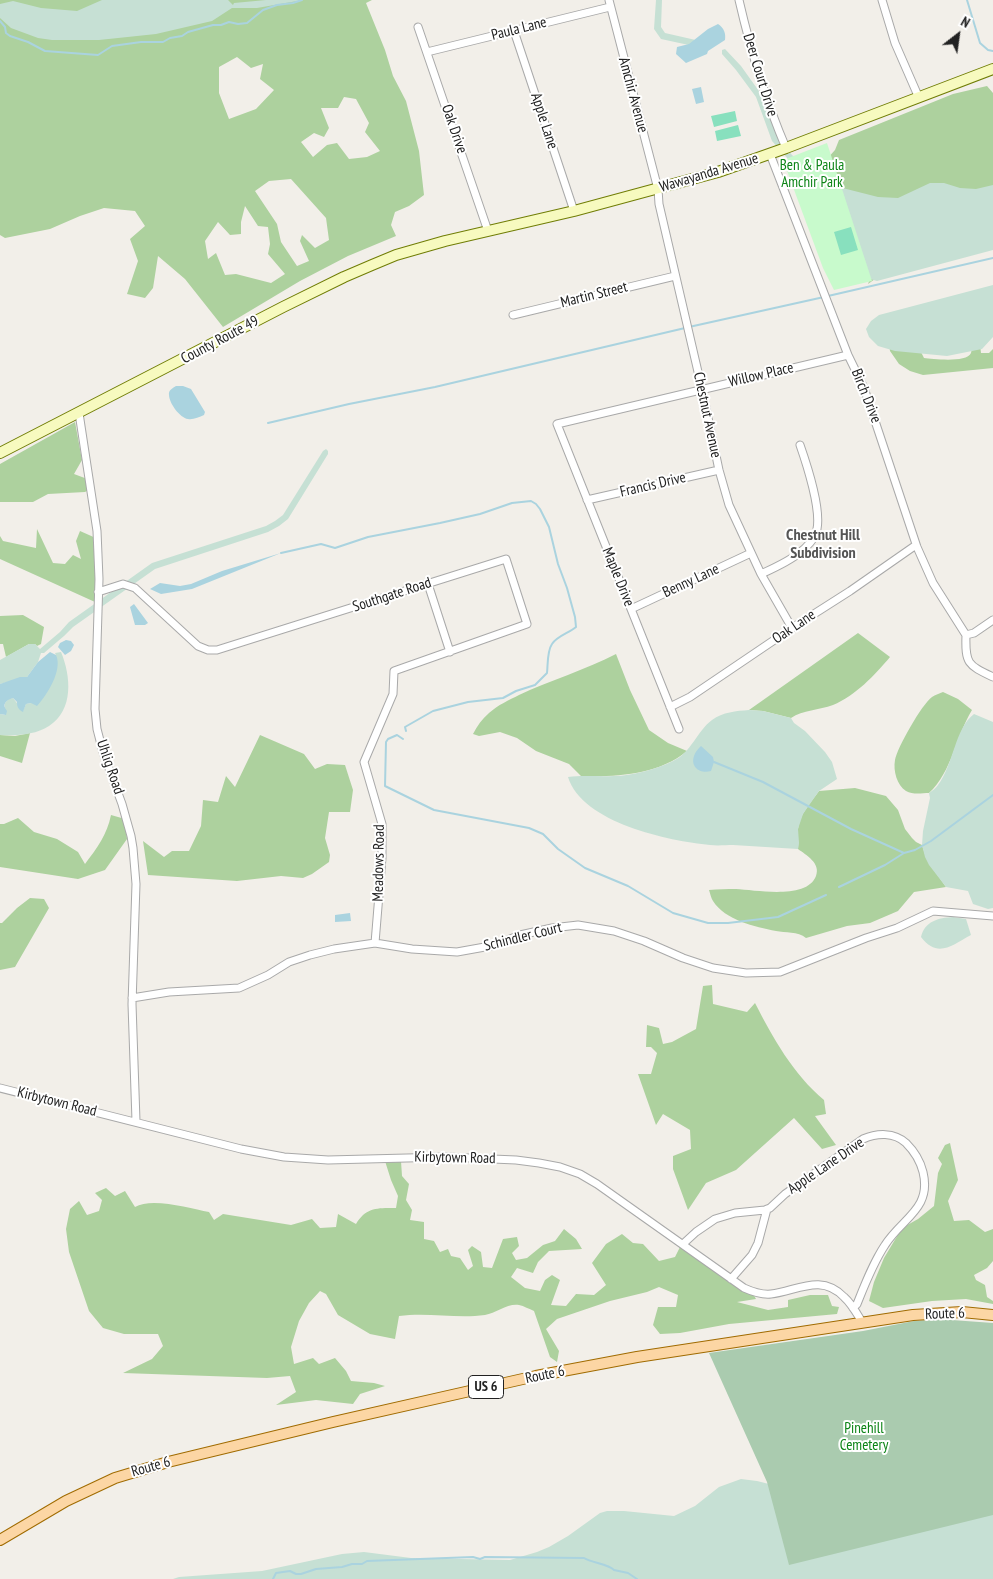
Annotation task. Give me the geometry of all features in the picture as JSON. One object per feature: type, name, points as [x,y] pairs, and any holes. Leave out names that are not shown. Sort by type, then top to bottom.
[{"type":"main road","name":"Route 6","points":[[0,1540],[50,1509],[98,1485],[131,1472],[333,1422],[568,1370],[637,1357],[862,1322],[938,1313],[993,1314]]},
{"type":"street","name":"Deer Court Drive","points":[[738,0],[756,68],[770,110],[786,148]]},
{"type":"street","points":[[882,0],[895,43],[919,98]]},
{"type":"street","name":"Paula Lane","points":[[427,52],[514,31],[610,4]]},
{"type":"street","name":"Amchir Avenue","points":[[610,4],[658,189]]},
{"type":"street","name":"Oak Drive","points":[[418,27],[488,231]]},
{"type":"street","name":"Apple Lane","points":[[514,31],[574,211]]},
{"type":"street","name":"Wawayanda Avenue","points":[[445,241],[574,211],[718,172],[993,69]]},
{"type":"street","name":"Birch Drive","points":[[770,154],[848,355],[867,396],[916,545],[934,584],[966,635]]},
{"type":"street","name":"Chestnut Avenue","points":[[658,189],[659,204],[675,276],[719,470],[729,505],[751,553],[792,628]]},
{"type":"street","name":"County Route 49","points":[[0,453],[344,277],[396,255],[445,241]]},
{"type":"street","name":"Martin Street","points":[[513,316],[675,276]]},
{"type":"street","name":"Willow Place","points":[[557,424],[848,355]]},
{"type":"street","name":"Uhlig Road","points":[[79,413],[97,531],[98,592],[95,700],[97,729],[103,752],[122,804],[133,848],[136,884],[132,998],[136,1121]]},
{"type":"street","name":"Maple Drive","points":[[557,424],[679,729]]},
{"type":"street","points":[[762,574],[800,553],[811,541],[817,530],[818,519],[810,473],[800,445]]},
{"type":"street","name":"Francis Drive","points":[[587,500],[719,470]]},
{"type":"street","name":"Oak Lane","points":[[670,707],[690,697],[792,628],[857,587],[916,545]]},
{"type":"street","name":"Benny Lane","points":[[632,610],[751,553]]},
{"type":"street","name":"Southgate Road","points":[[98,592],[124,584],[135,588],[198,646],[208,650],[217,650],[506,559],[527,624],[394,671]]},
{"type":"street","points":[[428,584],[450,652]]},
{"type":"street","points":[[993,620],[974,633],[966,635],[965,651],[968,661],[976,669],[993,677]]},
{"type":"street","name":"Meadows Road","points":[[375,943],[382,858],[382,824],[364,762],[393,694],[394,671]]},
{"type":"street","name":"Schindler Court","points":[[132,998],[169,992],[239,988],[268,975],[289,962],[334,949],[375,943],[457,952],[496,945],[520,935],[578,925],[614,931],[713,968],[746,973],[780,972],[866,938],[897,928],[933,911],[993,916]]},
{"type":"street","name":"Kirbytown Road","points":[[0,1088],[241,1149],[295,1158],[328,1160],[462,1157],[516,1160],[570,1170],[588,1179],[744,1288],[762,1294],[777,1293],[808,1285],[823,1285],[838,1291],[847,1299],[862,1322]]},
{"type":"street","name":"Apple Lane Drive","points":[[767,1209],[785,1194],[868,1137],[891,1135],[909,1146],[921,1166],[925,1183],[924,1196],[883,1248],[858,1304],[853,1308]]},
{"type":"street","points":[[683,1244],[715,1219],[735,1213],[767,1209],[758,1243],[752,1255],[731,1279]]},
{"type":"green space","points":[[0,0],[372,0],[366,3],[385,50],[393,76],[406,101],[419,151],[424,195],[409,206],[395,212],[391,225],[396,236],[348,256],[300,281],[223,327],[185,279],[158,256],[153,288],[145,298],[127,294],[138,261],[130,239],[145,226],[135,211],[104,208],[50,229],[5,238],[0,235]],"holes":[[[237,57],[251,68],[263,64],[260,79],[274,90],[256,109],[229,119],[219,93],[219,67]],[[344,97],[356,99],[369,123],[365,132],[380,151],[367,157],[349,159],[337,143],[327,145],[313,157],[301,142],[314,133],[324,137],[329,128],[321,108],[338,108]],[[291,179],[326,218],[329,240],[315,248],[302,235],[300,241],[309,261],[297,266],[281,242],[277,224],[255,191],[269,181]],[[245,206],[258,226],[268,227],[270,244],[268,254],[285,274],[271,283],[236,274],[225,275],[216,253],[208,259],[205,241],[218,222],[230,235],[241,234],[241,222]]]},
{"type":"green space","points":[[102,0],[228,0],[233,5],[234,3],[266,0],[303,0],[257,8],[232,8],[212,21],[156,34],[99,40],[52,40],[38,38],[11,28],[0,18],[0,4],[13,1],[41,8],[77,11]]},
{"type":"green space","points":[[656,0],[662,0],[661,27],[665,33],[700,41],[698,47],[661,39],[654,29]]},
{"type":"green space","points":[[725,49],[741,66],[761,94],[778,138],[792,155],[818,178],[789,160],[772,141],[756,97],[722,54],[722,50]]},
{"type":"green space","points":[[987,86],[993,93],[993,237],[900,261],[868,284],[874,268],[826,160],[835,150],[839,140],[953,94]]},
{"type":"green space","points":[[735,111],[737,121],[714,127],[711,116]]},
{"type":"green space","points":[[738,125],[741,136],[717,141],[715,131]]},
{"type":"green space","name":"Ben & Paula Amchir Park","points":[[827,143],[872,281],[834,290],[823,268],[783,160]]},
{"type":"green space","points":[[819,182],[878,197],[898,198],[930,183],[944,183],[960,188],[976,189],[993,185],[993,250],[877,281],[870,279]]},
{"type":"green space","points":[[851,227],[858,250],[841,255],[834,232]]},
{"type":"green space","points":[[993,285],[993,337],[982,349],[947,356],[895,351],[878,346],[869,337],[866,329],[871,321],[879,315]]},
{"type":"green space","points":[[972,341],[980,344],[981,353],[989,353],[993,349],[993,368],[923,375],[910,371],[899,364],[890,351],[889,344],[921,352],[924,358],[949,360],[968,356],[971,353]]},
{"type":"green space","points":[[75,422],[82,460],[74,474],[90,480],[92,488],[85,492],[48,494],[33,502],[0,502],[0,464]]},
{"type":"green space","points":[[326,449],[328,454],[288,519],[279,526],[268,532],[155,569],[73,627],[44,653],[41,653],[38,662],[27,677],[0,684],[0,660],[29,644],[35,644],[40,649],[69,622],[152,563],[266,526],[275,521],[283,515]]},
{"type":"green space","points":[[37,529],[53,563],[65,564],[73,555],[81,559],[76,541],[80,531],[98,539],[95,602],[0,559],[0,536],[3,541],[36,548]]},
{"type":"green space","points":[[23,615],[44,627],[41,644],[37,646],[29,644],[6,657],[3,644],[0,644],[0,616]]},
{"type":"green space","points":[[858,633],[890,657],[857,691],[833,705],[801,713],[791,718],[763,711],[749,710]]},
{"type":"green space","points":[[61,652],[67,671],[68,682],[68,692],[63,711],[57,719],[44,729],[19,735],[0,735],[0,714],[5,715],[5,703],[8,699],[13,698],[23,711],[26,704],[31,703],[56,655],[55,653]]},
{"type":"green space","points":[[616,654],[649,730],[668,743],[687,751],[676,759],[650,770],[637,773],[581,776],[569,764],[536,751],[517,738],[500,732],[479,736],[473,734],[478,725],[492,710],[504,703]]},
{"type":"green space","points":[[943,692],[958,699],[972,710],[943,775],[937,784],[929,793],[906,791],[900,785],[895,773],[897,754],[922,708],[932,697]]},
{"type":"green space","points":[[763,711],[791,718],[825,752],[832,762],[837,779],[819,791],[803,814],[798,829],[798,849],[710,845],[651,834],[608,818],[590,806],[576,793],[568,777],[621,776],[660,767],[685,753],[702,730],[716,717],[730,712]]},
{"type":"green space","points":[[974,714],[993,722],[993,908],[988,909],[973,904],[968,891],[946,887],[929,865],[922,845],[930,798],[929,793],[943,777],[962,728]]},
{"type":"green space","points":[[30,733],[22,763],[0,756],[0,735],[15,736]]},
{"type":"green space","points":[[260,735],[304,754],[315,769],[327,764],[345,765],[353,790],[350,812],[329,812],[325,838],[330,855],[329,862],[303,878],[281,876],[237,881],[148,875],[143,841],[164,857],[172,851],[189,851],[201,826],[203,800],[218,802],[226,776],[235,787]]},
{"type":"green space","points":[[855,788],[886,796],[898,810],[905,829],[916,842],[922,845],[929,861],[946,887],[914,892],[898,911],[870,923],[847,926],[806,938],[795,933],[776,931],[741,922],[718,908],[712,900],[709,890],[736,889],[780,892],[803,888],[811,883],[817,871],[815,863],[798,849],[798,832],[801,819],[819,791]]},
{"type":"green space","points":[[111,815],[125,819],[127,839],[105,870],[78,879],[0,867],[0,824],[18,818],[34,832],[57,839],[78,852],[85,864],[104,835]]},
{"type":"green space","points":[[30,898],[44,899],[49,908],[15,967],[0,970],[0,923]]},
{"type":"green space","points":[[953,917],[966,919],[971,935],[951,946],[939,949],[927,944],[921,937],[926,927],[933,921]]},
{"type":"green space","points":[[712,985],[713,1004],[747,1012],[755,1003],[793,1067],[824,1100],[826,1114],[815,1116],[836,1145],[822,1149],[794,1118],[736,1170],[706,1183],[688,1210],[673,1169],[673,1156],[691,1149],[690,1130],[663,1114],[656,1125],[638,1074],[651,1074],[657,1053],[651,1047],[646,1047],[647,1025],[659,1028],[663,1044],[672,1042],[696,1029],[703,986]]},
{"type":"green space","points":[[950,1143],[958,1180],[948,1201],[954,1221],[969,1220],[985,1232],[993,1229],[993,1261],[987,1268],[974,1275],[976,1280],[985,1285],[987,1297],[993,1301],[993,1304],[966,1299],[932,1301],[883,1308],[869,1301],[874,1282],[884,1258],[902,1228],[918,1219],[934,1206],[938,1173],[942,1164],[938,1158],[945,1145]]},
{"type":"green space","points":[[385,1161],[401,1161],[402,1176],[409,1184],[406,1200],[412,1210],[410,1220],[424,1222],[424,1239],[434,1241],[440,1252],[448,1249],[451,1256],[460,1258],[468,1270],[473,1266],[468,1250],[472,1246],[481,1252],[483,1267],[492,1268],[503,1239],[517,1237],[519,1246],[512,1253],[516,1260],[527,1258],[543,1245],[555,1241],[564,1229],[576,1239],[582,1249],[549,1251],[538,1262],[533,1273],[517,1268],[511,1277],[525,1288],[540,1291],[545,1280],[552,1275],[560,1280],[551,1305],[566,1306],[576,1294],[594,1295],[606,1285],[592,1263],[606,1244],[622,1234],[633,1243],[643,1244],[659,1261],[675,1257],[681,1245],[749,1287],[756,1299],[737,1302],[768,1310],[788,1307],[788,1300],[810,1295],[828,1295],[832,1306],[839,1307],[837,1314],[729,1324],[680,1333],[660,1334],[653,1325],[658,1307],[676,1307],[678,1295],[659,1287],[557,1319],[546,1329],[559,1351],[557,1362],[550,1357],[534,1311],[521,1305],[511,1305],[489,1314],[474,1316],[399,1316],[395,1339],[370,1334],[338,1315],[326,1294],[320,1291],[309,1303],[299,1321],[291,1347],[294,1364],[313,1358],[319,1364],[335,1358],[346,1371],[351,1381],[385,1386],[360,1394],[353,1404],[316,1400],[276,1405],[296,1392],[290,1376],[267,1378],[123,1373],[152,1359],[163,1346],[158,1334],[124,1334],[103,1328],[89,1311],[69,1252],[66,1229],[70,1209],[79,1201],[87,1215],[99,1211],[102,1200],[95,1193],[106,1188],[115,1196],[125,1191],[135,1207],[142,1204],[160,1203],[209,1212],[214,1220],[223,1214],[291,1225],[312,1219],[320,1228],[336,1227],[338,1214],[356,1224],[368,1211],[396,1208],[398,1196]]},
{"type":"green space","name":"Pinehill Cemetery","points":[[938,1319],[993,1323],[993,1515],[789,1565],[767,1482],[709,1353],[863,1331],[914,1321]]},
{"type":"green space","points":[[741,1479],[769,1484],[993,1499],[993,1579],[173,1579],[262,1571],[342,1554],[364,1552],[411,1558],[510,1560],[549,1547],[600,1513],[624,1511],[674,1516],[695,1506],[719,1487]]},
{"type":"water","points":[[718,24],[724,31],[725,40],[708,51],[707,54],[686,63],[676,54],[677,47],[689,44],[708,29]]},
{"type":"water","points":[[701,87],[704,102],[696,104],[692,89]]},
{"type":"water","points":[[176,386],[191,389],[205,412],[204,415],[190,419],[178,413],[169,395],[170,390]]},
{"type":"water","points":[[281,553],[192,589],[161,594],[150,589],[160,583],[180,586],[191,584],[222,571]]},
{"type":"water","points":[[134,604],[148,623],[145,625],[135,625],[130,607]]},
{"type":"water","points":[[66,640],[71,641],[74,645],[71,651],[65,655],[58,647],[60,643]]},
{"type":"water","points":[[50,652],[56,655],[58,661],[56,675],[37,706],[31,703],[26,704],[23,712],[18,708],[17,702],[13,698],[5,703],[6,715],[0,714],[0,684],[20,677],[27,677],[38,662]]},
{"type":"water","points":[[701,746],[713,757],[714,762],[711,771],[700,771],[695,767],[694,755]]},
{"type":"water","points":[[350,913],[351,921],[335,922],[335,915]]},
{"type":"waterway","points":[[0,21],[5,27],[6,33],[10,36],[28,42],[45,51],[98,55],[112,46],[141,42],[163,42],[170,38],[182,36],[188,32],[213,25],[229,22],[247,23],[263,10],[302,0]]},
{"type":"waterway","points":[[967,0],[980,43],[988,50],[993,51]]},
{"type":"waterway","points":[[828,296],[993,258]]},
{"type":"waterway","points":[[689,327],[824,297]]},
{"type":"waterway","points":[[268,423],[349,404],[435,387],[685,328]]},
{"type":"waterway","points":[[281,553],[321,544],[335,548],[368,537],[480,514],[512,503],[531,501],[540,509],[549,527],[558,564],[575,617],[576,627],[552,644],[548,654],[547,673],[535,685],[516,691],[503,698],[468,702],[433,711],[405,727],[406,731]]},
{"type":"waterway","points":[[403,739],[397,735],[386,742],[385,786],[434,810],[529,828],[543,834],[558,849],[585,868],[628,886],[673,913],[708,923],[728,923],[778,917],[826,895]]},
{"type":"waterway","points":[[714,762],[763,782],[851,829],[904,853]]},
{"type":"waterway","points":[[839,887],[931,841],[993,795]]},
{"type":"waterway","points":[[273,1579],[276,1573],[290,1571],[301,1574],[316,1569],[362,1564],[367,1561],[473,1557],[480,1559],[485,1557],[584,1558],[614,1570],[628,1573],[637,1579]]},
{"type":"district","name":"Chestnut Hill Subdivision","points":[[823,544]]}]
